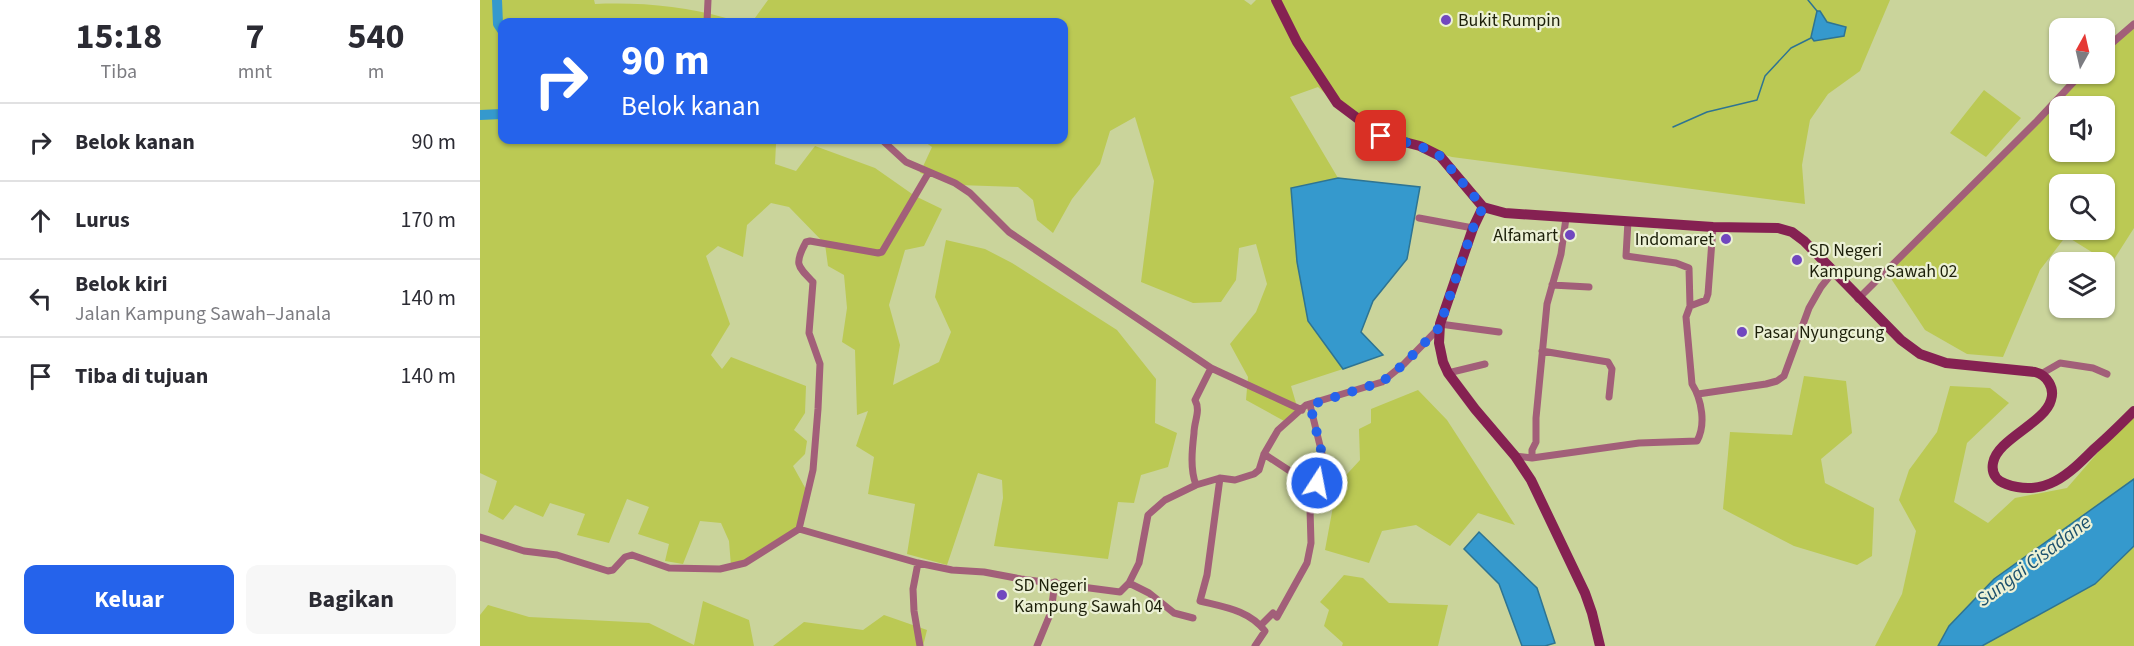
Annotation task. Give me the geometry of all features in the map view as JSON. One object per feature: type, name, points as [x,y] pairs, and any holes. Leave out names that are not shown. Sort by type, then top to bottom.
[{"type":"main road","points":[[1276,0],[1297,42],[1325,88],[1337,103],[1381,136],[1420,146],[1440,156],[1483,207],[1505,213],[1566,218],[1713,227],[1761,226],[1786,230],[1804,241],[1858,299],[1901,340],[1920,354],[1934,360],[2041,374],[2050,384],[2053,394],[2051,403],[1995,457],[1993,471],[2001,482],[2023,488],[2040,488],[2068,475],[2134,411]]},
{"type":"main road","points":[[1483,207],[1473,228],[1440,326],[1439,343],[1443,362],[1448,373],[1475,410],[1515,456],[1532,480],[1593,614],[1600,646]]},
{"type":"street","points":[[707,18],[708,0]]},
{"type":"street","points":[[2115,40],[2134,24]]},
{"type":"street","points":[[1858,299],[2072,84]]},
{"type":"street","points":[[886,144],[906,162],[955,183],[970,193],[1009,232],[1211,368],[1302,410]]},
{"type":"street","points":[[480,537],[524,551],[557,555],[608,571],[613,570],[625,557],[632,555],[669,568],[720,569],[745,563],[799,529],[813,470],[820,364],[809,333],[813,282],[798,264],[803,248],[806,242],[810,241],[882,252],[929,172]]},
{"type":"street","points":[[1419,218],[1473,228]]},
{"type":"street","points":[[1532,458],[1532,450],[1536,442],[1536,418],[1547,304],[1561,254],[1566,218]]},
{"type":"street","points":[[1515,456],[1532,458],[1639,443],[1697,441],[1702,432],[1703,421],[1698,394],[1692,384],[1686,317],[1690,306],[1689,268],[1676,263],[1626,256],[1628,221]]},
{"type":"street","points":[[1690,306],[1706,300],[1708,294],[1713,227]]},
{"type":"street","points":[[1698,394],[1766,384],[1784,376],[1809,308],[1833,272]]},
{"type":"street","points":[[1552,285],[1589,287]]},
{"type":"street","points":[[799,529],[918,563],[1120,592],[1129,583],[1139,563],[1148,515],[1165,500],[1196,485],[1220,478],[1235,480],[1254,474],[1259,470],[1264,454],[1278,430],[1302,410],[1310,405],[1382,382],[1404,364],[1440,326],[1499,332]]},
{"type":"street","points":[[1542,351],[1608,362],[1612,369],[1609,397]]},
{"type":"street","points":[[2041,374],[2060,363],[2093,368],[2107,374]]},
{"type":"street","points":[[1448,373],[1485,364]]},
{"type":"street","points":[[1196,485],[1192,476],[1194,431],[1199,407],[1196,400],[1211,368]]},
{"type":"street","points":[[1261,626],[1273,613],[1277,616],[1307,563],[1311,543],[1310,509],[1317,483],[1325,466],[1310,405]]},
{"type":"street","points":[[1264,454],[1293,473],[1317,483]]},
{"type":"street","points":[[1220,478],[1207,575],[1200,601],[1242,612],[1261,626],[1265,631],[1255,646]]},
{"type":"street","points":[[918,563],[913,589],[920,646]]},
{"type":"street","points":[[1037,646],[1051,612],[1055,582]]},
{"type":"street","points":[[1129,583],[1149,593],[1174,613],[1192,618]]},
{"type":"green space","points":[[480,0],[594,0],[595,4],[661,6],[694,10],[726,18],[498,18],[498,144],[776,144],[775,164],[796,171],[815,146],[875,168],[915,196],[942,209],[924,246],[905,250],[889,305],[900,345],[893,385],[939,362],[951,332],[935,297],[946,240],[985,249],[1012,263],[1117,330],[1156,379],[1155,423],[1177,433],[1168,467],[1141,475],[1134,503],[1118,502],[1108,559],[994,546],[1003,498],[1002,480],[978,473],[947,565],[907,554],[915,504],[868,494],[874,457],[856,446],[868,411],[857,415],[855,350],[842,342],[847,308],[844,275],[828,266],[825,244],[789,207],[771,203],[747,225],[743,257],[718,246],[706,256],[730,324],[711,355],[722,369],[731,357],[806,386],[805,413],[794,430],[807,441],[805,454],[793,466],[808,493],[800,526],[749,563],[731,566],[729,541],[721,523],[700,521],[683,564],[665,561],[669,544],[638,534],[649,507],[627,499],[609,543],[577,535],[585,514],[550,503],[543,517],[515,505],[503,520],[488,512],[497,481],[480,473]]},
{"type":"green space","points":[[768,0],[1244,0],[1251,5],[1256,0],[1890,0],[1860,71],[1828,94],[1810,120],[1802,165],[1805,204],[1452,157],[1399,142],[1358,124],[1318,87],[1290,97],[1338,178],[1291,188],[1308,321],[1343,369],[1291,386],[1298,410],[1286,422],[1246,400],[1248,377],[1230,344],[1256,312],[1267,284],[1256,244],[1239,248],[1236,280],[1221,302],[1193,303],[1141,282],[1154,181],[1135,117],[1110,131],[1100,164],[1072,199],[1053,233],[1037,220],[1033,200],[1018,187],[958,185],[920,173],[932,147],[928,144],[1068,144],[1068,18],[755,18]]},
{"type":"green space","points":[[2134,23],[2134,228],[2115,258],[2115,252],[2092,252],[2072,240],[2115,240],[2115,174],[2049,174],[2049,240],[2063,240],[2054,252],[2049,252],[2049,258],[2040,270],[2003,357],[1967,354],[1925,330],[1886,271],[2049,109],[2049,162],[2115,162],[2115,96],[2062,96],[2074,84],[2115,84],[2115,42]]},
{"type":"green space","points":[[1984,90],[2021,118],[1986,157],[1950,133]]},
{"type":"green space","points":[[1804,376],[1846,381],[1852,433],[1821,459],[1825,483],[1874,508],[1872,556],[1857,565],[1794,546],[1723,509],[1730,432],[1792,435]]},
{"type":"green space","points":[[1950,386],[1990,388],[2009,403],[1967,443],[1954,502],[1988,523],[2015,498],[2067,488],[2134,411],[2134,479],[1994,579],[1949,626],[1938,646],[1875,646],[1902,594],[1916,531],[1899,500],[1909,470],[1937,432]]},
{"type":"green space","points":[[1418,390],[1447,420],[1515,525],[1478,513],[1450,546],[1416,525],[1382,531],[1369,563],[1325,550],[1337,485],[1360,460],[1359,429],[1371,423],[1371,409]]},
{"type":"green space","points":[[2134,546],[2134,646],[1982,646],[2095,584]]},
{"type":"green space","points":[[1344,575],[1363,578],[1389,603],[1448,605],[1438,646],[1342,646],[1343,643],[1324,626],[1329,610],[1320,602]]},
{"type":"green space","points":[[703,601],[749,620],[754,646],[480,646],[480,615],[488,605],[529,617],[649,623],[694,645]]},
{"type":"green space","points":[[884,615],[927,630],[923,646],[773,646],[804,622],[863,630]]},
{"type":"water","points":[[1817,11],[1820,11],[1827,22],[1846,27],[1844,36],[1814,41],[1811,37]]},
{"type":"water","points":[[1338,178],[1420,187],[1407,259],[1373,301],[1361,332],[1383,355],[1343,369],[1308,321],[1297,262],[1291,188]]},
{"type":"water","name":"Sungai Cisadane","points":[[2134,479],[2134,546],[2095,584],[1982,646],[1938,646],[1949,626],[1994,579]]},
{"type":"water","points":[[1479,532],[1537,588],[1555,643],[1545,646],[1522,646],[1499,584],[1464,549]]},
{"type":"waterway","points":[[497,0],[498,24]]},
{"type":"waterway","points":[[1808,0],[1817,11]]},
{"type":"waterway","points":[[1673,127],[1707,112],[1757,100],[1765,76],[1791,48],[1811,38]]},
{"type":"waterway","points":[[480,115],[498,114]]},
{"type":"place","name":"Bukit Rumpin","points":[[1446,20]]},
{"type":"place","name":"Alfamart","points":[[1570,235]]},
{"type":"place","name":"Indomaret","points":[[1726,239]]},
{"type":"place","name":"SD Negeri Kampung Sawah 02","points":[[1797,260]]},
{"type":"place","name":"Pasar Nyungcung","points":[[1742,332]]},
{"type":"place","name":"SD Negeri Kampung Sawah 04","points":[[1002,595]]},
{"type":"route","points":[[1317,483],[1325,466],[1310,405],[1382,382],[1404,364],[1439,328],[1473,228],[1483,207],[1440,156],[1420,146],[1381,136]]}]
